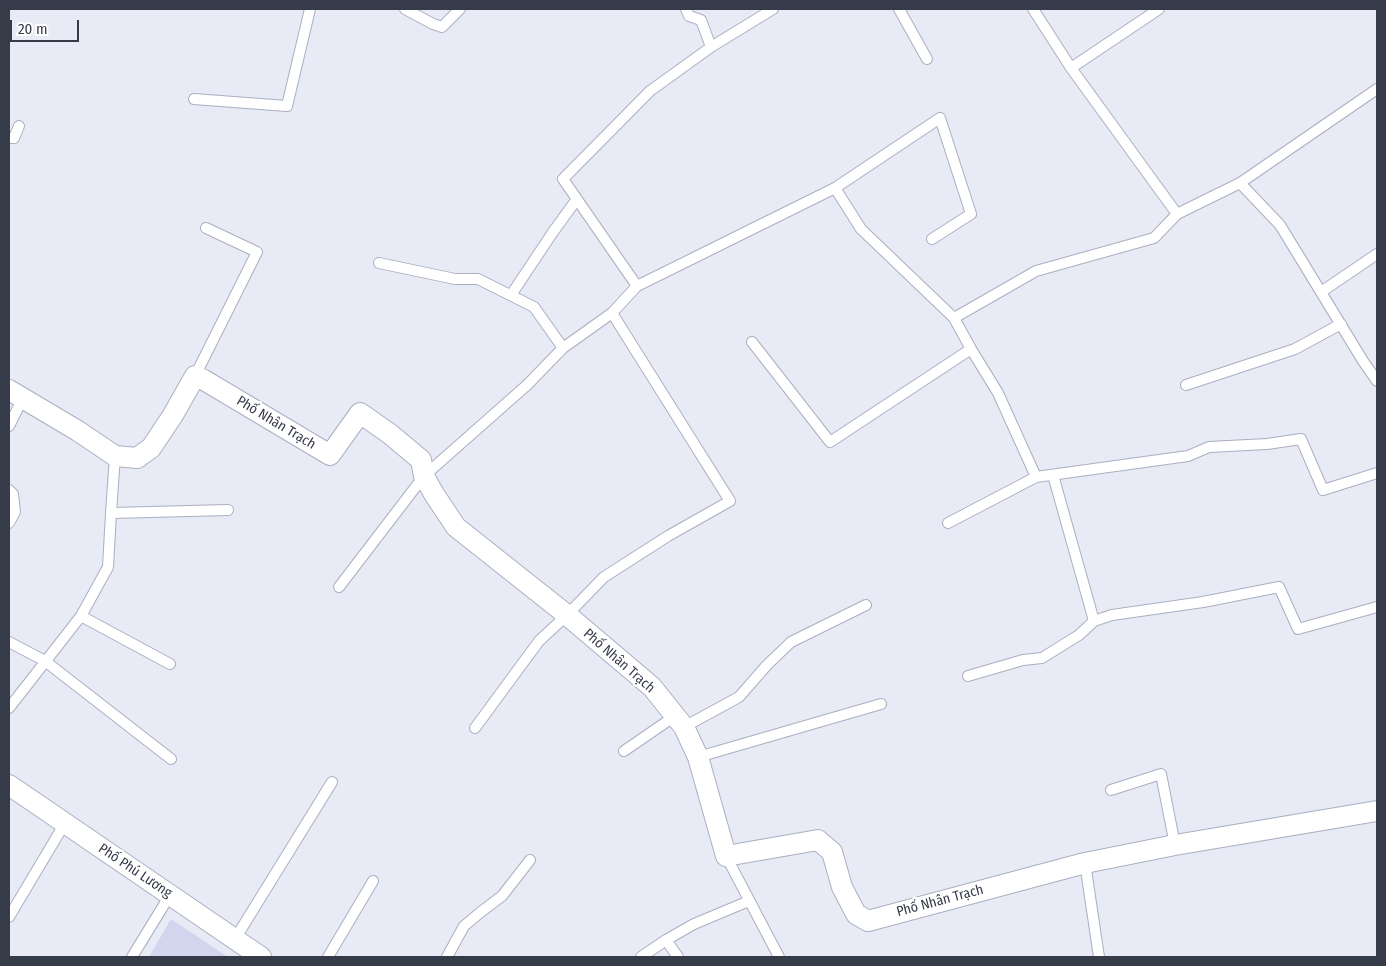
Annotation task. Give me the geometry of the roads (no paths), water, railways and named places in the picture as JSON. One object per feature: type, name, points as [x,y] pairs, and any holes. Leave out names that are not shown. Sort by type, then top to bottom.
[{"type":"street","points":[[16,394],[78,431],[115,456],[137,458],[151,448],[195,376]]},
{"type":"street","name":"Phố Nhân Trạch","points":[[195,376],[330,455],[360,413],[390,434],[421,460],[424,476],[456,527],[567,615],[652,687],[680,722],[698,757],[726,856],[818,840],[832,852],[842,887],[856,914],[868,921],[1085,863],[1175,845],[1377,811]]},
{"type":"street","name":"Phố Phú Lương","points":[[9,785],[262,957]]},
{"type":"lane","points":[[194,99],[287,106],[310,9]]},
{"type":"lane","points":[[405,9],[442,27],[460,9]]},
{"type":"lane","points":[[686,9],[689,16],[701,20],[711,47]]},
{"type":"lane","points":[[638,286],[563,179],[650,91],[711,47],[773,9]]},
{"type":"lane","points":[[898,9],[927,59]]},
{"type":"lane","points":[[1033,9],[1071,68],[1177,214]]},
{"type":"lane","points":[[1071,68],[1158,9]]},
{"type":"lane","points":[[954,318],[1036,272],[1154,238],[1177,214],[1240,183],[1377,89]]},
{"type":"lane","points":[[339,587],[424,476],[527,385],[563,348],[612,313],[638,286],[835,188],[940,118],[971,214],[932,239]]},
{"type":"lane","points":[[9,138],[14,138],[19,126]]},
{"type":"lane","points":[[1240,183],[1280,225],[1377,381]]},
{"type":"lane","points":[[835,188],[861,229],[954,318],[998,393],[1036,477]]},
{"type":"lane","points":[[510,295],[577,199]]},
{"type":"lane","points":[[195,376],[257,252],[206,228]]},
{"type":"lane","points":[[1321,292],[1377,254]]},
{"type":"lane","points":[[379,264],[455,279],[478,279],[534,307],[563,348]]},
{"type":"lane","points":[[475,728],[539,641],[604,577],[668,536],[730,501],[612,313]]},
{"type":"lane","points":[[1186,385],[1295,349],[1341,324]]},
{"type":"lane","points":[[752,342],[830,442],[971,349]]},
{"type":"lane","points":[[9,426],[16,394]]},
{"type":"lane","points":[[948,523],[1036,477],[1188,456],[1209,447],[1267,444],[1301,439],[1323,490],[1377,473]]},
{"type":"lane","points":[[9,708],[81,616],[108,567],[115,456]]},
{"type":"lane","points":[[1053,475],[1094,622]]},
{"type":"lane","points":[[9,490],[13,494],[15,512],[9,523]]},
{"type":"lane","points":[[111,512],[228,510]]},
{"type":"lane","points":[[968,676],[1023,660],[1042,658],[1079,635],[1094,622],[1112,615],[1203,602],[1279,587],[1298,629],[1377,608]]},
{"type":"lane","points":[[624,750],[680,722],[739,697],[767,665],[791,642],[866,605]]},
{"type":"lane","points":[[81,616],[170,664]]},
{"type":"lane","points":[[9,642],[45,661],[171,759]]},
{"type":"lane","points":[[698,757],[881,704]]},
{"type":"lane","points":[[1111,790],[1161,774],[1175,845]]},
{"type":"lane","points":[[235,939],[332,782]]},
{"type":"lane","points":[[9,917],[65,823]]},
{"type":"lane","points":[[726,856],[779,957]]},
{"type":"lane","points":[[447,957],[464,926],[502,896],[530,860]]},
{"type":"lane","points":[[1085,863],[1099,957]]},
{"type":"lane","points":[[328,957],[373,881]]},
{"type":"lane","points":[[132,957],[170,895]]},
{"type":"lane","points":[[642,957],[694,924],[749,901]]},
{"type":"lane","points":[[666,940],[678,957]]}]
